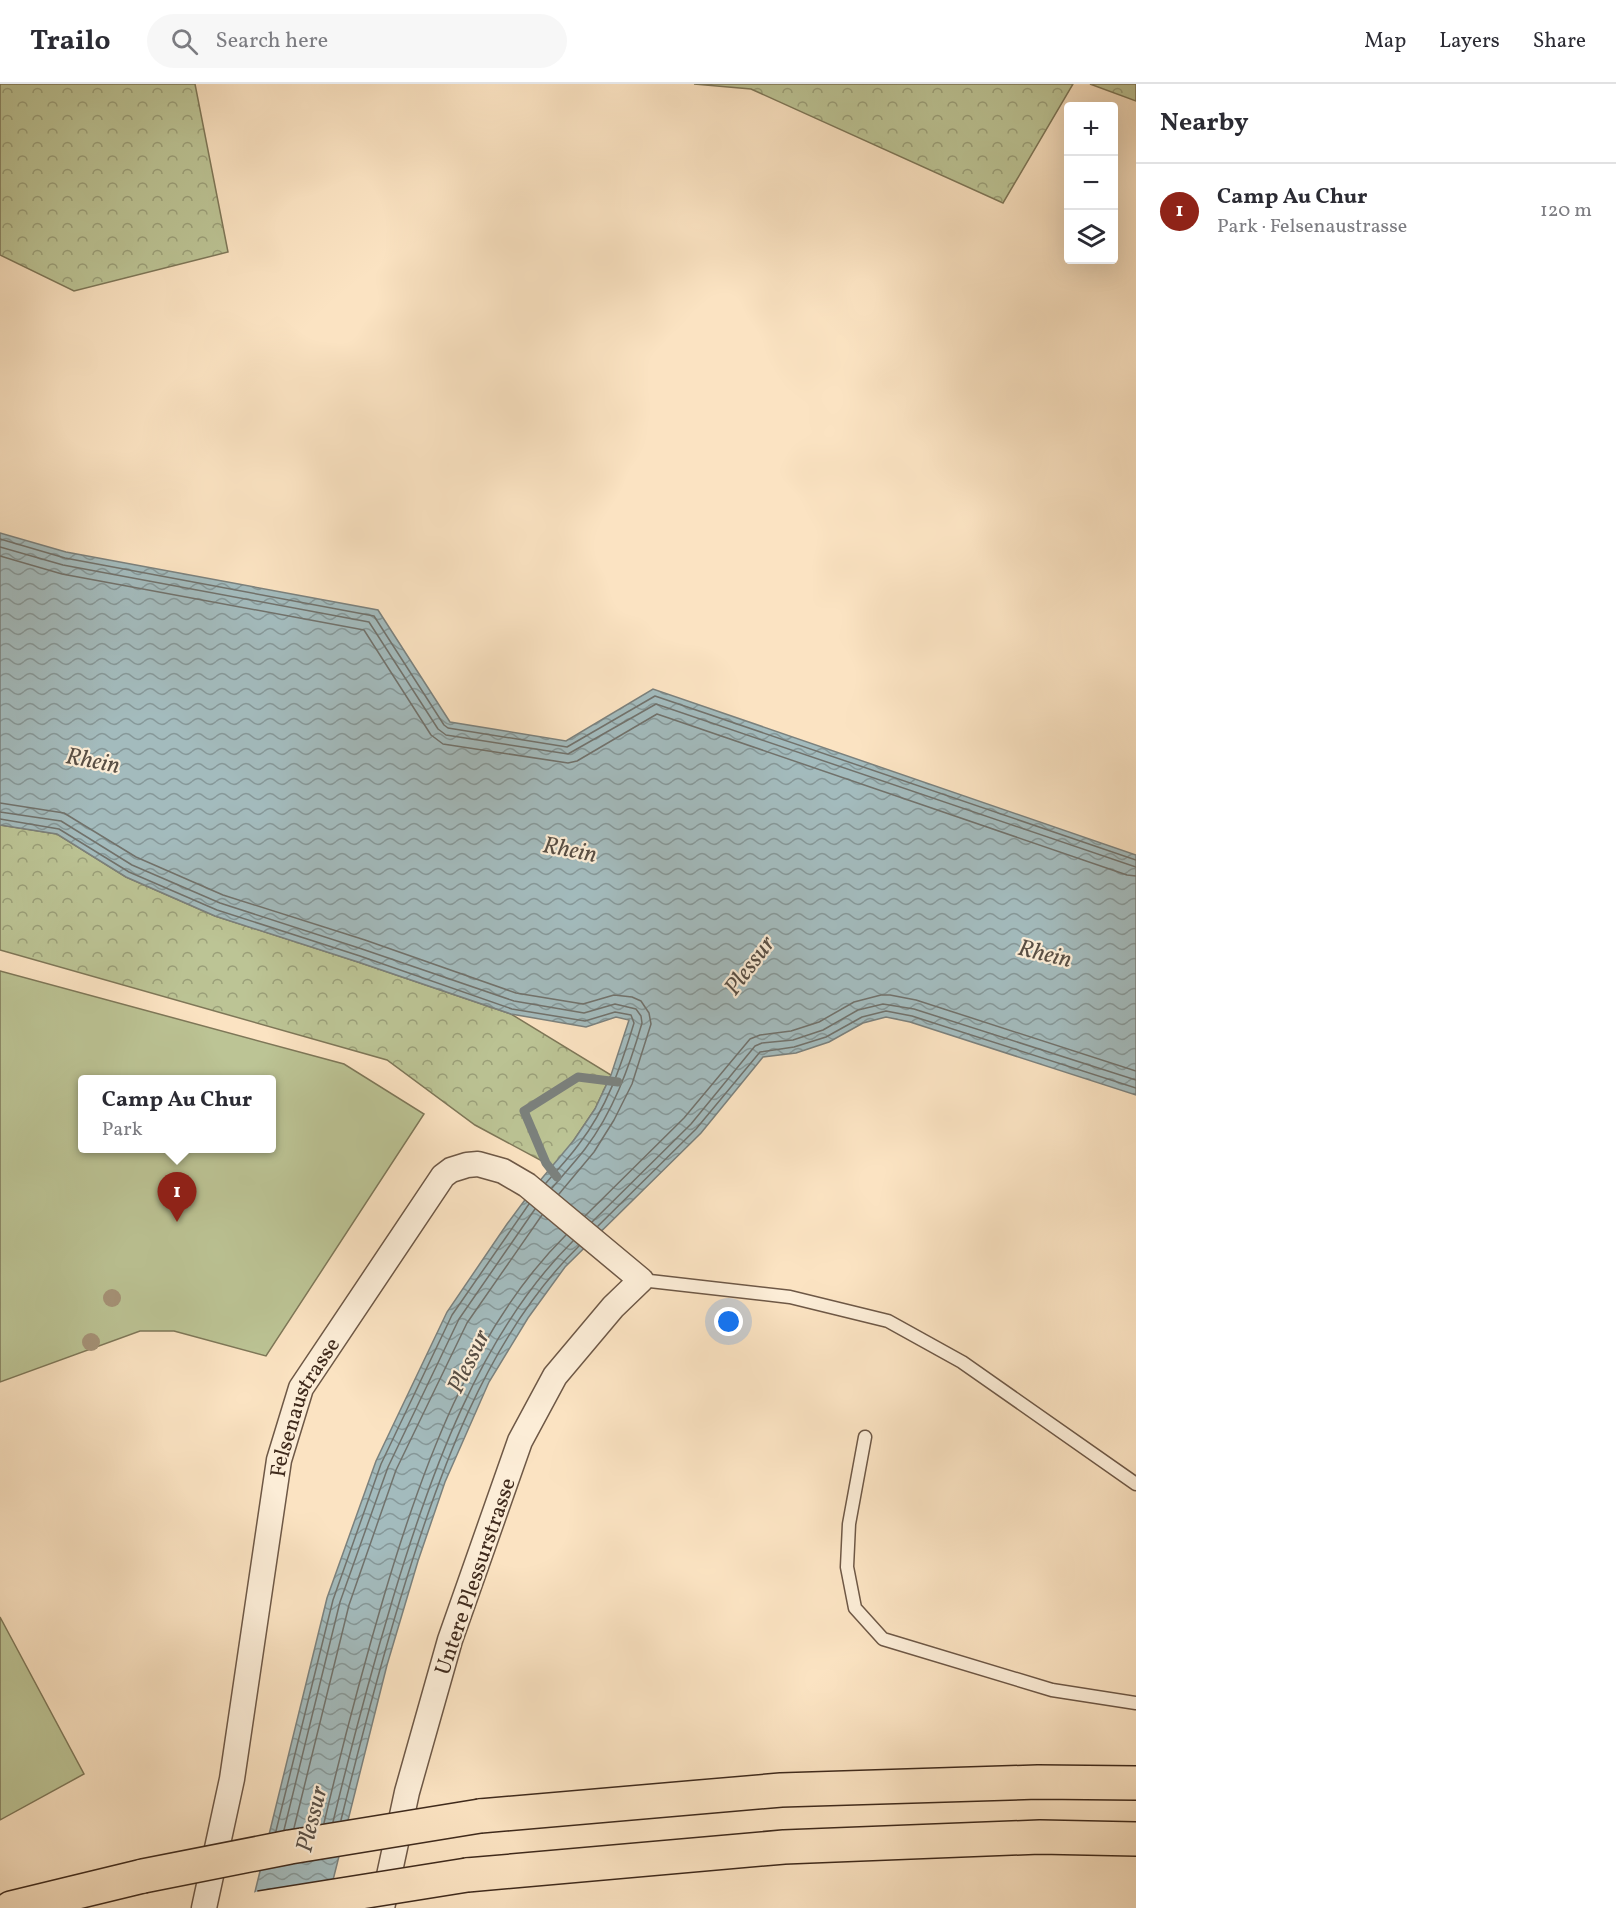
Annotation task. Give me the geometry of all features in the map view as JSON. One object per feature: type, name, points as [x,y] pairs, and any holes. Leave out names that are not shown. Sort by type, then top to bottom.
[{"type":"highway","points":[[11,1908],[143,1876],[290,1847],[480,1816],[781,1790],[1038,1782],[1136,1783]]},
{"type":"highway","points":[[260,1908],[468,1875],[784,1847],[1040,1837],[1136,1839]]},
{"type":"street","name":"Felsenaustrasse","points":[[204,1908],[232,1779],[279,1460],[301,1388],[443,1176],[458,1167],[478,1164],[503,1170],[527,1185],[641,1280]]},
{"type":"street","name":"Untere Plessurstrasse","points":[[382,1908],[407,1792],[450,1640],[520,1441],[555,1376],[614,1307],[641,1280]]},
{"type":"lane","points":[[641,1280],[790,1297],[888,1321],[962,1362],[1136,1484]]},
{"type":"lane","points":[[865,1437],[849,1524],[847,1567],[855,1608],[883,1639],[1052,1690],[1136,1703]]},
{"type":"green space","points":[[0,84],[195,84],[228,252],[74,291],[0,255]]},
{"type":"green space","points":[[694,84],[1073,84],[1003,203],[751,89]]},
{"type":"green space","points":[[1090,84],[1136,84],[1136,101]]},
{"type":"green space","points":[[0,825],[57,834],[126,877],[215,916],[511,1014],[611,1075],[595,1109],[555,1168],[475,1125],[387,1060],[0,950]]},
{"type":"green space","points":[[0,971],[344,1064],[424,1114],[266,1356],[174,1331],[140,1331],[0,1382]]},
{"type":"green space","points":[[0,1617],[84,1774],[0,1820]]},
{"type":"water","points":[[0,533],[66,552],[378,610],[450,722],[566,741],[653,689],[1136,855],[1136,1095],[910,1022],[886,1017],[863,1023],[829,1042],[796,1053],[763,1057],[701,1133],[565,1267],[528,1318],[489,1382],[445,1482],[418,1561],[387,1665],[326,1908],[251,1908],[327,1598],[376,1461],[447,1312],[507,1224],[574,1140],[595,1109],[611,1075],[629,1020],[616,1017],[586,1027],[511,1014],[215,916],[126,877],[57,834],[0,825]]},
{"type":"waterway","points":[[557,1177],[546,1163],[524,1111],[578,1077],[618,1082]]},
{"type":"place","name":"Camp Au Chur","points":[[177,1222]]},
{"type":"water label","name":"Rhein","points":[[93,760]]},
{"type":"water label","name":"Rhein","points":[[570,849]]},
{"type":"water label","name":"Rhein","points":[[1045,953]]},
{"type":"water label","name":"Plessur","points":[[749,965]]},
{"type":"water label","name":"Plessur","points":[[468,1361]]},
{"type":"water label","name":"Plessur","points":[[311,1819]]}]
